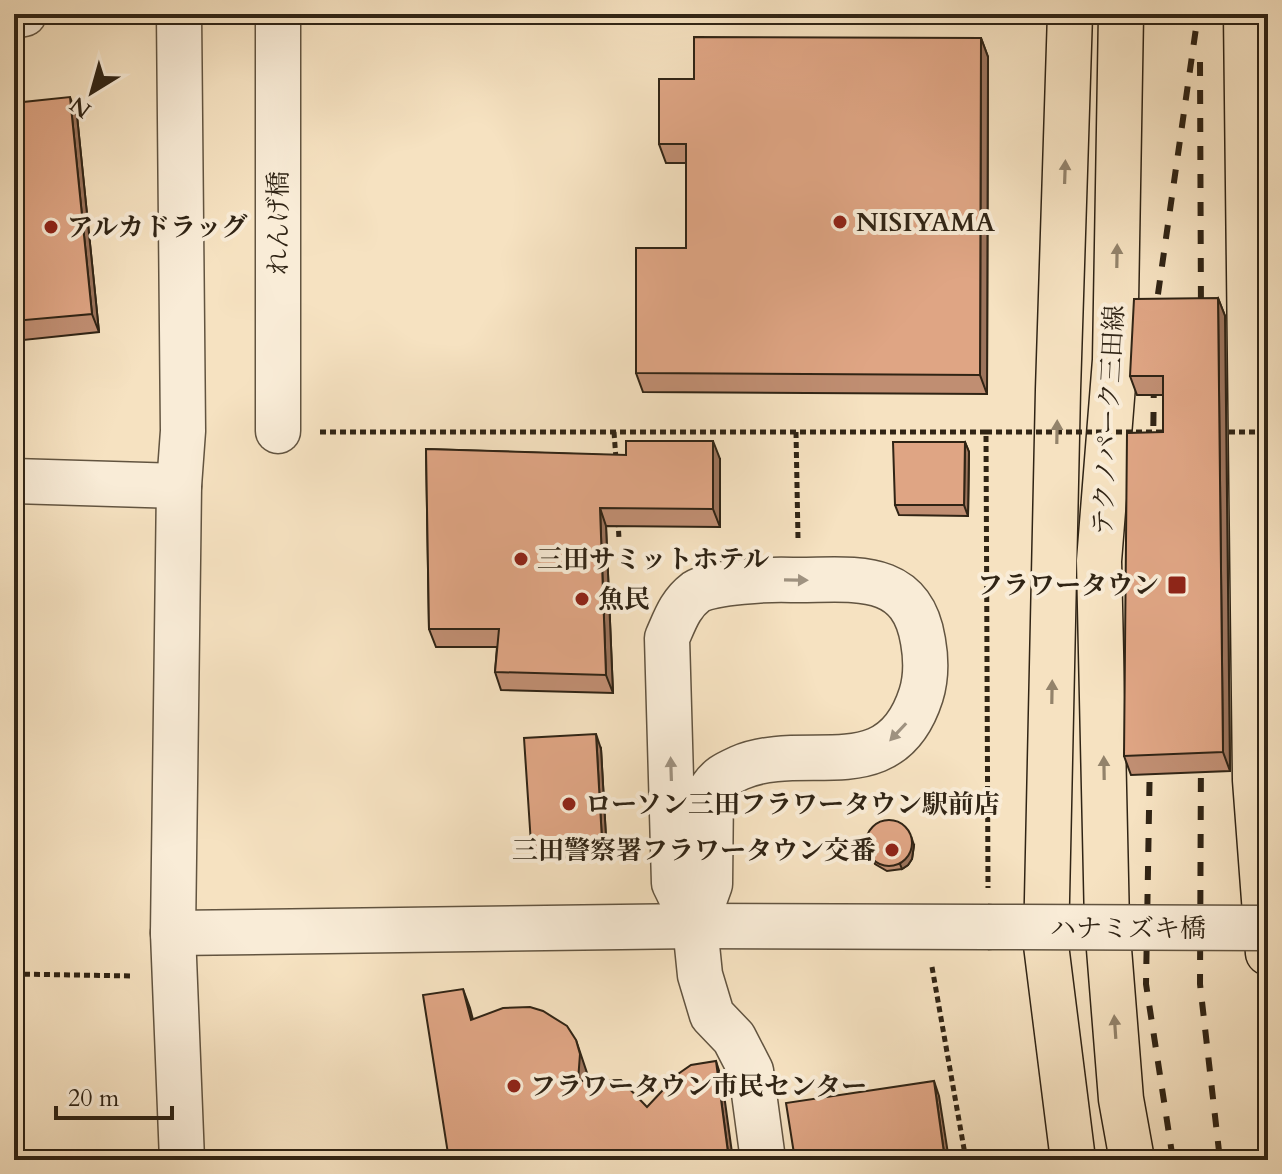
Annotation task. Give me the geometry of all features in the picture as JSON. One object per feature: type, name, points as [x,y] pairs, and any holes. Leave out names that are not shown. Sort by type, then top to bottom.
[{"type":"main road","points":[[1070,14],[1046,945],[1073,1160]]},
{"type":"main road","name":"テクノパーク三田線","points":[[1121,14],[1115,360],[1099,561],[1107,924],[1121,1099],[1132,1160]]},
{"type":"main road","points":[[1246,14],[1255,780],[1268,953]]},
{"type":"main road","points":[[1048,879],[1108,1160]]},
{"type":"street","points":[[14,16],[24,14]]},
{"type":"street","points":[[179,14],[183,431],[179,486],[173,933],[182,1160]]},
{"type":"street","name":"れんげ橋","points":[[278,14],[278,431]]},
{"type":"street","points":[[14,481],[179,486]]},
{"type":"street","points":[[695,926],[710,884],[711,789],[719,776],[765,760],[856,758],[866,755],[899,735],[915,712],[922,691],[925,656],[920,620],[903,598],[888,586],[869,581],[762,579],[699,590],[680,608],[667,638],[674,883],[695,926],[700,975],[712,1015],[734,1038],[751,1071],[763,1160]]},
{"type":"street","name":"ハナミズキ橋","points":[[173,933],[695,926],[1268,928]]},
{"type":"path","points":[[278,431],[1174,432]]},
{"type":"path","points":[[614,432],[616,463]]},
{"type":"path","points":[[796,432],[798,542]]},
{"type":"path","points":[[986,432],[988,927]]},
{"type":"path","points":[[1205,432],[1268,432]]},
{"type":"path","points":[[617,508],[619,539]]},
{"type":"path","points":[[925,926],[966,1160]]},
{"type":"path","points":[[14,974],[174,976]]},
{"type":"building","points":[[694,37],[981,38],[980,375],[636,373],[636,248],[686,248],[686,144],[659,144],[659,79],[694,79]]},
{"type":"building","name":"アルカドラッグ","points":[[70,97],[92,314],[14,321],[14,103]]},
{"type":"building","points":[[1218,298],[1223,752],[1124,756],[1127,433],[1163,432],[1163,376],[1130,376],[1134,299]]},
{"type":"building","name":"三田サミットホテル","points":[[626,441],[713,441],[713,509],[600,508],[606,675],[495,672],[499,629],[429,629],[426,449],[626,455]]},
{"type":"building","points":[[893,442],[965,442],[964,505],[895,505]]},
{"type":"building","name":"ローソン三田フラワータウン駅前店","points":[[596,734],[602,840],[531,844],[524,738]]},
{"type":"building","points":[[889,820],[905,827],[912,843],[905,859],[889,866],[873,859],[866,843],[873,827]]},
{"type":"building","name":"フラワータウン市民センター","points":[[463,989],[471,1020],[503,1008],[530,1007],[567,1026],[580,1054],[578,1081],[621,1080],[647,1107],[678,1074],[691,1065],[716,1061],[729,1160],[449,1160],[423,995]]},
{"type":"building","points":[[934,1081],[945,1160],[795,1160],[786,1103]]},
{"type":"railway","points":[[1154,322],[1198,14]]},
{"type":"railway","points":[[1200,62],[1201,318]]},
{"type":"railway","points":[[1153,454],[1154,374]]},
{"type":"railway","points":[[1201,750],[1200,984],[1220,1160]]},
{"type":"railway","points":[[1150,754],[1146,984],[1173,1160]]},
{"type":"place","name":"NISIYAMA","points":[[840,222]]},
{"type":"place","name":"アルカドラッグ","points":[[51,227]]},
{"type":"place","name":"三田サミットホテル","points":[[521,559]]},
{"type":"place","name":"フラワータウン","points":[[1177,585]]},
{"type":"place","name":"魚民","points":[[582,599]]},
{"type":"place","name":"ローソン三田フラワータウン駅前店","points":[[569,804]]},
{"type":"place","name":"三田警察署フラワータウン交番","points":[[892,850]]},
{"type":"place","name":"フラワータウン市民センター","points":[[514,1086]]}]
